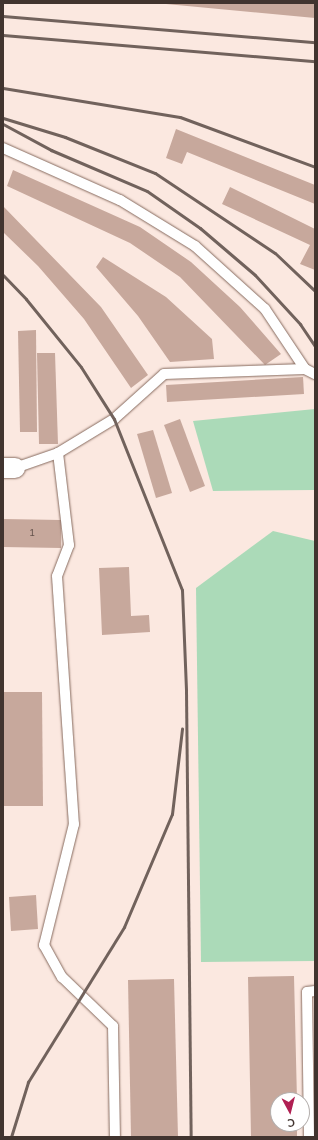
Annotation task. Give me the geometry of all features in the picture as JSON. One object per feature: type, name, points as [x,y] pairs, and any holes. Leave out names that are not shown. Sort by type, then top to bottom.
[{"type":"lane","points":[[3,148],[120,200],[195,246],[265,309],[305,369]]},
{"type":"lane","points":[[9,468],[58,453],[114,418],[164,374],[305,369],[315,374]]},
{"type":"lane","points":[[58,453],[69,545],[57,576],[74,824],[44,945],[62,977],[113,1026],[115,1137]]},
{"type":"lane","points":[[309,1137],[307,992],[315,992]]},
{"type":"green space","points":[[315,409],[315,490],[213,491],[193,421]]},
{"type":"green space","points":[[273,531],[315,541],[315,961],[201,962],[196,588]]},
{"type":"building","points":[[315,3],[315,18],[166,4]]},
{"type":"building","points":[[176,129],[315,185],[315,204],[187,152],[182,164],[166,158]]},
{"type":"building","points":[[13,170],[140,227],[191,262],[240,307],[281,354],[265,365],[180,277],[130,243],[7,186]]},
{"type":"building","points":[[230,187],[315,229],[315,270],[300,264],[310,245],[222,204]]},
{"type":"building","points":[[3,206],[101,307],[148,375],[131,388],[84,319],[38,266],[3,232]]},
{"type":"building","points":[[103,257],[166,297],[212,339],[214,359],[170,362],[138,316],[96,267]]},
{"type":"building","points":[[36,330],[37,432],[20,432],[18,331]]},
{"type":"building","points":[[37,353],[55,353],[58,444],[39,444]]},
{"type":"building","points":[[303,377],[304,394],[167,402],[166,385]]},
{"type":"building","points":[[180,419],[205,486],[190,492],[164,425]]},
{"type":"building","points":[[153,430],[172,493],[156,498],[137,434]]},
{"type":"building","points":[[3,519],[61,520],[61,548],[3,547]]},
{"type":"building","points":[[129,567],[131,616],[149,615],[150,632],[102,635],[99,568]]},
{"type":"building","points":[[3,692],[42,692],[43,806],[4,806]]},
{"type":"building","points":[[36,895],[38,929],[11,931],[9,897]]},
{"type":"building","points":[[294,976],[297,1092],[270,1092],[270,1132],[297,1132],[297,1137],[251,1137],[248,977]]},
{"type":"building","points":[[174,979],[178,1137],[131,1137],[128,980]]},
{"type":"railway","points":[[3,16],[315,42]]},
{"type":"railway","points":[[3,35],[315,61]]},
{"type":"railway","points":[[3,88],[180,117],[315,167]]},
{"type":"railway","points":[[3,118],[65,137],[155,173],[275,253],[315,291]]},
{"type":"railway","points":[[3,124],[51,150],[147,191],[200,228],[255,275],[300,324],[315,346]]},
{"type":"railway","points":[[3,275],[26,299],[81,367],[114,419],[182,590],[186,691],[191,1137]]},
{"type":"railway","points":[[11,1137],[28,1082],[124,927],[172,814],[182,729]]}]
